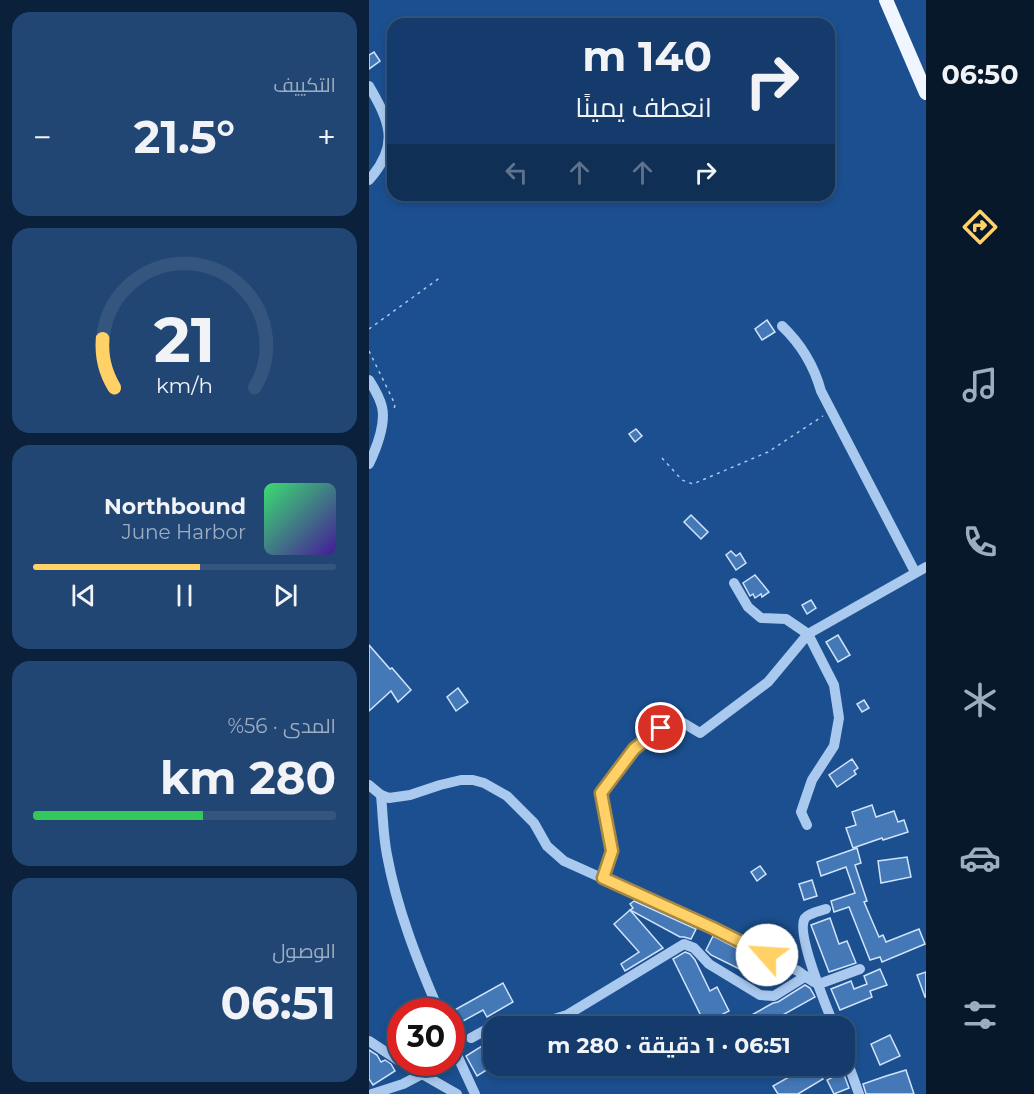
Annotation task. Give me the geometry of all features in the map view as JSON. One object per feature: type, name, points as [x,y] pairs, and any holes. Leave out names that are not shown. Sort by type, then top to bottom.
[{"type":"main road","points":[[886,0],[926,93]]},
{"type":"street","points":[[369,86],[383,110],[387,124]]},
{"type":"street","points":[[369,180],[377,171],[387,146]]},
{"type":"street","points":[[782,326],[802,347],[817,377],[821,391],[915,572]]},
{"type":"street","points":[[369,381],[382,407],[381,426],[369,464]]},
{"type":"street","points":[[603,878],[612,851],[601,793],[634,749],[675,718],[700,733],[768,682],[808,634],[926,567]]},
{"type":"street","points":[[734,583],[748,607],[761,618],[786,619],[808,634],[834,685],[839,718],[834,746],[812,780],[801,812],[807,825]]},
{"type":"street","points":[[369,785],[381,795],[389,798],[410,795],[461,780],[484,783],[507,796],[534,823],[547,846],[564,861],[785,963],[812,982],[819,984],[860,969]]},
{"type":"street","points":[[381,795],[386,853],[398,905],[433,998]]},
{"type":"street","points":[[826,909],[807,915],[803,923],[804,941],[830,1016]]},
{"type":"street","points":[[564,1016],[684,944],[694,948],[709,964],[761,995],[774,996],[806,976]]},
{"type":"street","points":[[471,1038],[483,1032]]},
{"type":"street","points":[[369,1041],[387,1053]]},
{"type":"street","points":[[465,1072],[475,1094]]},
{"type":"street","points":[[372,1094],[403,1084],[417,1076]]},
{"type":"street","points":[[425,1076],[457,1094]]},
{"type":"street","points":[[853,1076],[859,1094]]},
{"type":"path","points":[[369,329],[441,277]]},
{"type":"path","points":[[369,351],[395,405],[394,409],[382,407]]},
{"type":"path","points":[[662,458],[682,480],[693,483],[768,452],[832,411]]},
{"type":"building","points":[[374,52],[380,61],[369,69],[369,55]]},
{"type":"building","points":[[767,320],[775,332],[762,340],[755,329]]},
{"type":"building","points":[[636,429],[642,436],[635,442],[629,434]]},
{"type":"building","points":[[691,515],[708,532],[701,539],[684,522]]},
{"type":"building","points":[[731,551],[736,556],[740,553],[746,563],[736,570],[726,555]]},
{"type":"building","points":[[755,575],[769,592],[762,597],[761,594],[755,598],[753,594],[750,596],[743,583]]},
{"type":"building","points":[[811,600],[816,608],[807,614],[802,605]]},
{"type":"building","points":[[838,635],[850,655],[838,662],[826,642]]},
{"type":"building","points":[[369,645],[411,690],[398,702],[391,691],[369,711]]},
{"type":"building","points":[[458,688],[468,702],[456,711],[447,697]]},
{"type":"building","points":[[864,700],[869,708],[862,712],[857,704]]},
{"type":"building","points":[[852,759],[858,768],[854,771],[856,774],[837,787],[829,775]]},
{"type":"building","points":[[872,805],[876,817],[894,811],[898,822],[904,820],[908,832],[853,848],[846,828],[856,825],[852,812]]},
{"type":"building","points":[[857,848],[861,863],[855,865],[867,901],[864,902],[879,937],[883,935],[886,942],[919,929],[925,944],[882,962],[880,957],[870,960],[849,907],[834,912],[831,901],[855,893],[846,867],[821,876],[817,862]]},
{"type":"building","points":[[907,857],[911,877],[881,883],[878,861]]},
{"type":"building","points":[[760,866],[766,874],[757,881],[751,872]]},
{"type":"building","points":[[812,880],[817,896],[804,900],[799,884]]},
{"type":"building","points":[[634,901],[696,929],[691,939],[680,937],[630,910],[633,908],[630,904]]},
{"type":"building","points":[[630,910],[663,948],[625,971],[621,964],[639,952],[614,924]]},
{"type":"building","points":[[830,918],[839,944],[847,941],[856,963],[829,972],[811,925]]},
{"type":"building","points":[[713,936],[789,975],[780,983],[773,979],[770,984],[711,955],[706,950]]},
{"type":"building","points":[[685,952],[690,954],[710,991],[717,987],[729,1011],[722,1016],[701,1016],[673,959]]},
{"type":"building","points":[[880,969],[887,985],[870,991],[872,997],[840,1010],[831,989],[851,981],[854,989],[867,984],[864,976]]},
{"type":"building","points":[[926,972],[926,997],[925,997],[917,975]]},
{"type":"building","points":[[503,983],[513,1002],[489,1016],[483,1010],[465,1020],[465,1004]]},
{"type":"building","points":[[805,985],[810,988],[815,997],[781,1016],[750,1016]]},
{"type":"building","points":[[890,1035],[900,1056],[880,1065],[871,1044]]},
{"type":"building","points":[[483,1045],[483,1072],[477,1076],[466,1056]]},
{"type":"building","points":[[369,1050],[377,1055],[381,1062],[387,1061],[387,1076],[373,1085],[369,1079]]},
{"type":"building","points":[[906,1070],[914,1094],[866,1094],[863,1084]]},
{"type":"building","points":[[791,1076],[821,1076],[823,1079],[798,1094],[778,1094],[773,1086]]},
{"type":"building","points":[[835,1076],[844,1076],[849,1088],[834,1094],[827,1080]]},
{"type":"route","points":[[661,728],[634,749],[601,793],[612,851],[603,878],[767,955]]}]
